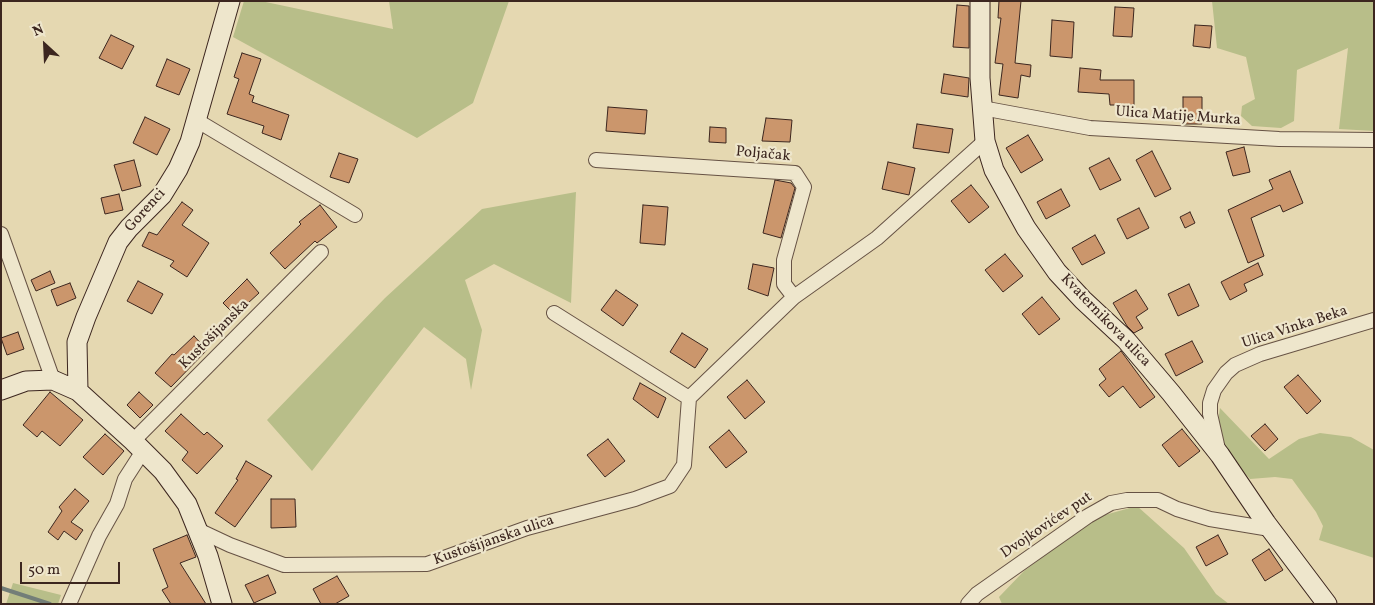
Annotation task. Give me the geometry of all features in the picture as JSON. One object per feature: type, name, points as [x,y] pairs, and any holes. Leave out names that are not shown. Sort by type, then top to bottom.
[{"type":"street","name":"Gorenci","points":[[78,390],[77,342],[118,242],[166,190],[190,142],[230,1]]},
{"type":"street","name":"Kvaternikova ulica","points":[[980,1],[982,108],[985,141],[994,170],[1040,250],[1083,300],[1126,340],[1148,365],[1220,455],[1270,529],[1327,604]]},
{"type":"street","name":"Ulica Matije Murka","points":[[982,108],[1090,128],[1279,139],[1374,140]]},
{"type":"street","points":[[196,120],[354,215]]},
{"type":"street","points":[[554,313],[689,398],[794,297],[877,238],[985,141]]},
{"type":"street","name":"Poljačak","points":[[596,160],[795,173],[804,187],[784,260],[784,284],[794,297]]},
{"type":"street","points":[[1,234],[53,380]]},
{"type":"street","name":"Kustošijanska","points":[[70,602],[99,536],[117,504],[138,446],[321,252]]},
{"type":"street","name":"Ulica Vinka Beka","points":[[1220,455],[1210,414],[1210,403],[1214,390],[1226,373],[1235,365],[1260,354],[1374,320]]},
{"type":"street","points":[[1,390],[26,381],[53,380],[78,390],[138,446],[176,488],[187,504],[198,530],[222,604]]},
{"type":"street","name":"Kustošijanska ulica","points":[[198,530],[284,566],[427,564],[527,528],[635,499],[670,486],[684,465],[689,398]]},
{"type":"street","name":"Dvojkovićev put","points":[[968,604],[977,594],[1001,577],[1088,516],[1111,503],[1127,500],[1158,500],[1177,509],[1210,519],[1270,529]]},
{"type":"green space","points":[[244,1],[261,1],[393,29],[389,1],[509,1],[473,103],[417,138],[233,37]]},
{"type":"green space","points":[[1212,1],[1374,1],[1374,131],[1339,129],[1348,48],[1297,70],[1294,121],[1281,128],[1252,126],[1241,116],[1242,106],[1255,99],[1246,57],[1217,48]]},
{"type":"green space","points":[[576,192],[571,303],[494,264],[465,280],[482,330],[471,390],[466,359],[424,327],[312,471],[267,420],[385,298],[482,209]]},
{"type":"green space","points":[[1220,408],[1269,459],[1299,439],[1320,433],[1351,437],[1374,450],[1374,558],[1319,540],[1323,526],[1316,512],[1292,479],[1275,477],[1250,479],[1225,451],[1218,421]]},
{"type":"green space","points":[[1137,506],[1184,548],[1216,594],[1229,604],[1002,604],[999,597],[1024,571],[1094,518]]},
{"type":"green space","points":[[13,583],[61,595],[58,604],[6,604]]},
{"type":"building","points":[[999,1],[1021,1],[1015,63],[1031,65],[1030,77],[1021,75],[1018,98],[999,95],[1003,64],[995,63],[1001,18],[998,18]]},
{"type":"building","points":[[957,5],[969,6],[969,48],[953,47]]},
{"type":"building","points":[[1115,7],[1134,8],[1132,37],[1113,36]]},
{"type":"building","points":[[1052,20],[1074,22],[1072,58],[1050,56]]},
{"type":"building","points":[[1195,25],[1212,26],[1210,48],[1193,46]]},
{"type":"building","points":[[111,35],[134,46],[122,69],[99,58]]},
{"type":"building","points":[[242,53],[261,59],[249,94],[254,96],[252,102],[289,115],[281,140],[262,133],[264,126],[227,114],[239,79],[234,77]]},
{"type":"building","points":[[167,59],[190,69],[179,95],[156,86]]},
{"type":"building","points":[[1080,68],[1101,70],[1100,80],[1134,80],[1134,105],[1110,105],[1109,94],[1078,92]]},
{"type":"building","points":[[944,74],[969,78],[968,97],[941,93]]},
{"type":"building","points":[[1183,97],[1202,97],[1202,124],[1183,124]]},
{"type":"building","points":[[608,107],[647,110],[645,134],[606,131]]},
{"type":"building","points":[[145,117],[170,129],[157,155],[133,143]]},
{"type":"building","points":[[766,118],[792,120],[790,142],[762,141]]},
{"type":"building","points":[[917,124],[953,129],[949,153],[913,148]]},
{"type":"building","points":[[710,127],[726,128],[726,143],[709,142]]},
{"type":"building","points":[[1028,135],[1043,160],[1021,173],[1006,148]]},
{"type":"building","points":[[1244,147],[1250,172],[1233,176],[1226,152]]},
{"type":"building","points":[[1152,151],[1171,189],[1155,197],[1136,160]]},
{"type":"building","points":[[339,153],[358,159],[349,183],[330,177]]},
{"type":"building","points":[[1109,158],[1121,180],[1100,190],[1089,168]]},
{"type":"building","points":[[134,160],[141,186],[122,191],[114,165]]},
{"type":"building","points":[[888,162],[915,168],[909,195],[882,189]]},
{"type":"building","points":[[1290,171],[1303,203],[1283,212],[1280,205],[1251,218],[1264,256],[1248,263],[1228,210],[1273,189],[1269,180]]},
{"type":"building","points":[[775,180],[791,183],[795,188],[781,238],[763,233]]},
{"type":"building","points":[[971,185],[989,207],[969,223],[951,201]]},
{"type":"building","points":[[1061,189],[1070,206],[1046,219],[1037,202]]},
{"type":"building","points":[[119,194],[123,210],[105,214],[101,198]]},
{"type":"building","points":[[182,202],[193,210],[182,225],[209,243],[187,277],[170,266],[174,261],[142,246],[149,232],[157,235]]},
{"type":"building","points":[[320,205],[337,227],[317,243],[315,241],[285,269],[270,253],[301,224],[299,222]]},
{"type":"building","points":[[643,205],[668,207],[665,245],[640,243]]},
{"type":"building","points":[[1139,208],[1149,228],[1127,239],[1117,219]]},
{"type":"building","points":[[1190,212],[1195,223],[1185,228],[1180,217]]},
{"type":"building","points":[[1095,235],[1105,253],[1082,265],[1072,248]]},
{"type":"building","points":[[1005,254],[1023,276],[1003,292],[985,270]]},
{"type":"building","points":[[1258,263],[1263,275],[1244,284],[1247,291],[1230,300],[1221,282]]},
{"type":"building","points":[[753,264],[774,268],[768,296],[748,289]]},
{"type":"building","points":[[50,271],[55,283],[36,291],[31,280]]},
{"type":"building","points":[[247,279],[259,293],[235,315],[223,303]]},
{"type":"building","points":[[138,281],[163,294],[152,314],[127,301]]},
{"type":"building","points":[[70,283],[76,298],[57,306],[51,290]]},
{"type":"building","points":[[1189,284],[1199,306],[1178,316],[1168,294]]},
{"type":"building","points":[[616,290],[638,305],[623,326],[601,310]]},
{"type":"building","points":[[1136,290],[1148,309],[1136,317],[1143,328],[1134,333],[1127,326],[1113,303]]},
{"type":"building","points":[[1042,297],[1060,319],[1039,335],[1022,314]]},
{"type":"building","points":[[18,332],[24,349],[7,355],[1,338]]},
{"type":"building","points":[[682,333],[708,349],[695,368],[670,352]]},
{"type":"building","points":[[194,336],[207,350],[171,387],[155,373],[172,354],[174,355]]},
{"type":"building","points":[[1192,341],[1203,362],[1176,376],[1165,354]]},
{"type":"building","points":[[1121,351],[1155,397],[1140,408],[1123,386],[1109,397],[1099,385],[1106,379],[1099,369]]},
{"type":"building","points":[[1298,375],[1321,401],[1307,414],[1284,387]]},
{"type":"building","points":[[747,380],[765,402],[745,419],[727,397]]},
{"type":"building","points":[[640,383],[666,398],[658,418],[633,399]]},
{"type":"building","points":[[50,392],[83,420],[60,446],[42,431],[37,437],[23,425]]},
{"type":"building","points":[[139,392],[153,405],[140,418],[127,405]]},
{"type":"building","points":[[181,414],[204,435],[207,432],[223,446],[197,474],[182,460],[188,452],[165,431]]},
{"type":"building","points":[[1265,424],[1278,439],[1265,451],[1251,436]]},
{"type":"building","points":[[1182,429],[1200,451],[1179,467],[1162,445]]},
{"type":"building","points":[[729,430],[747,452],[726,468],[709,447]]},
{"type":"building","points":[[105,434],[124,451],[103,475],[83,457]]},
{"type":"building","points":[[608,439],[625,461],[605,477],[587,455]]},
{"type":"building","points":[[246,461],[272,476],[235,527],[215,513],[238,480],[236,479]]},
{"type":"building","points":[[75,489],[89,501],[71,522],[83,530],[76,540],[64,531],[58,540],[48,532],[62,511],[59,507]]},
{"type":"building","points":[[271,499],[295,499],[296,527],[271,528]]},
{"type":"building","points":[[187,535],[196,557],[180,563],[206,604],[171,604],[162,590],[168,587],[153,549]]},
{"type":"building","points":[[1218,535],[1228,554],[1206,566],[1196,547]]},
{"type":"building","points":[[1269,549],[1283,570],[1265,581],[1252,560]]},
{"type":"building","points":[[268,575],[276,593],[254,603],[245,585]]},
{"type":"building","points":[[337,576],[349,596],[335,604],[321,604],[313,589]]},
{"type":"waterway","points":[[1,588],[50,604]]}]
